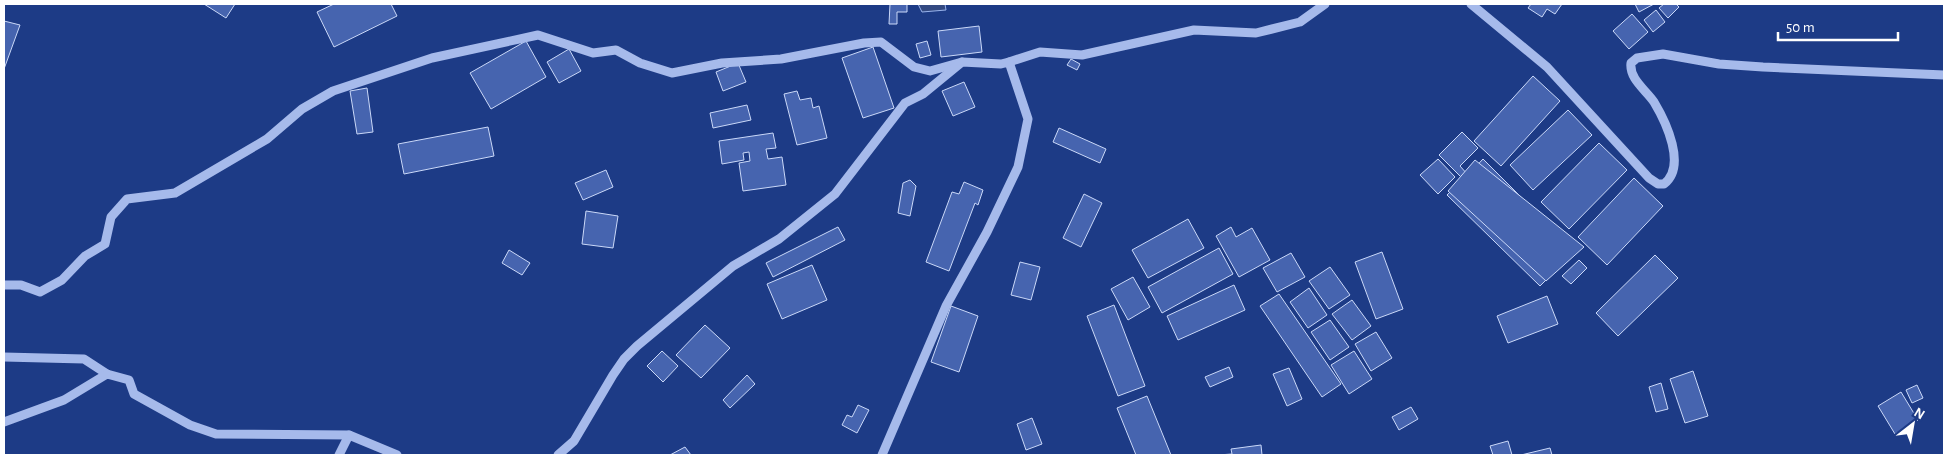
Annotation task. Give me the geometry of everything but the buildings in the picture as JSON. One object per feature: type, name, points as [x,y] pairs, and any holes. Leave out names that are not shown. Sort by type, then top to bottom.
[{"type":"street","points":[[4,285],[20,285],[40,292],[62,280],[85,256],[104,244],[111,217],[127,199],[175,193],[267,139],[302,109],[333,91],[432,58],[478,47],[538,35],[593,53],[616,50],[640,63],[672,73],[722,63],[781,59],[864,43],[881,42],[914,66],[930,71],[962,62],[1001,64],[1040,52],[1082,55],[1194,30],[1256,33],[1300,22],[1325,4]]},
{"type":"street","points":[[1471,4],[1547,67],[1649,178],[1658,184],[1664,184],[1672,175],[1674,167],[1670,136],[1662,116],[1633,76],[1630,68],[1637,58],[1663,54],[1719,64],[1944,75]]},
{"type":"street","points":[[558,455],[574,441],[613,374],[637,346],[733,266],[779,239],[835,194],[905,103],[923,94],[962,62]]},
{"type":"street","points":[[882,455],[946,306],[987,232],[1018,167],[1028,120],[1009,62]]},
{"type":"street","points":[[4,358],[84,359],[106,374],[129,380],[134,394],[190,425],[210,432],[230,436],[297,433],[349,435],[397,455]]},
{"type":"street","points":[[4,422],[64,400],[106,374]]},
{"type":"street","points":[[339,455],[349,435]]},
{"type":"water","points":[[918,4],[945,4],[946,10],[922,12]]}]
